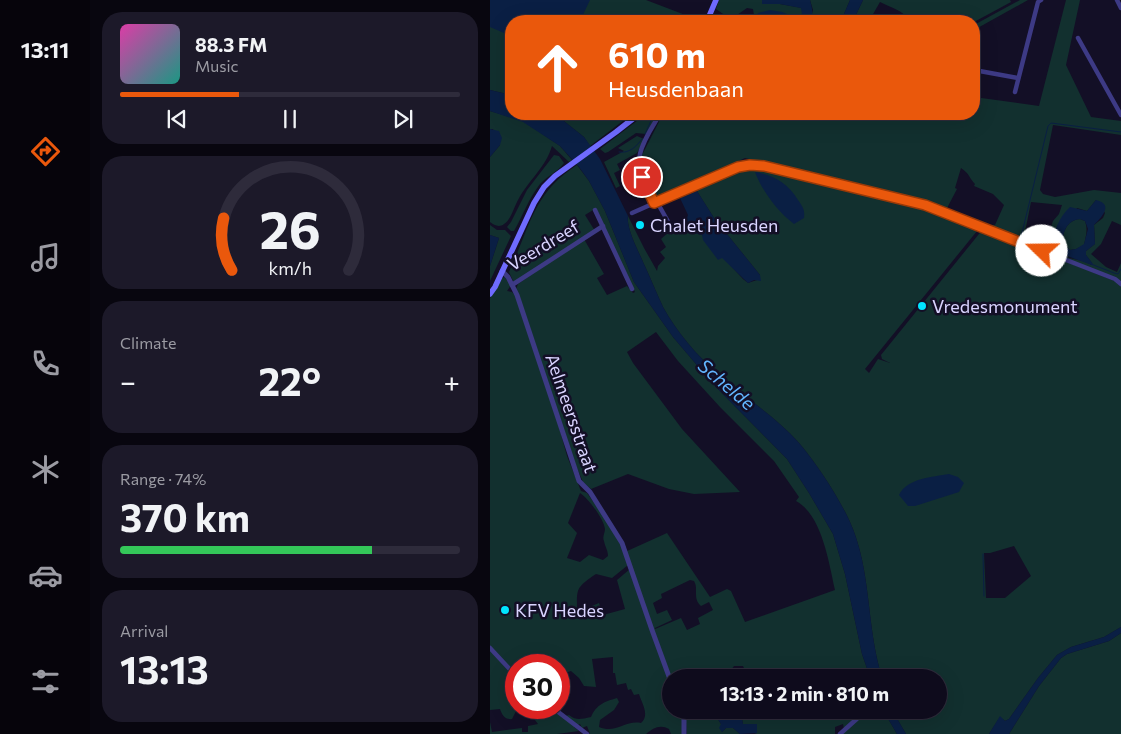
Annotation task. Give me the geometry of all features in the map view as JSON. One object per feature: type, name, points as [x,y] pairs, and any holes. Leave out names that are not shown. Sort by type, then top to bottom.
[{"type":"main road","points":[[710,15],[716,0]]},
{"type":"main road","name":"Veerdreef","points":[[490,294],[539,193],[549,181],[631,120]]},
{"type":"main road","name":"Veerdreef","points":[[490,290],[499,278]]},
{"type":"street","points":[[1015,92],[1038,2],[1041,0]]},
{"type":"street","points":[[1117,0],[1121,8]]},
{"type":"street","points":[[1078,38],[1121,115]]},
{"type":"street","points":[[980,71],[1018,78]]},
{"type":"street","points":[[657,120],[640,157],[644,182],[670,225]]},
{"type":"street","points":[[632,213],[741,166],[764,166],[925,205],[1093,270],[1115,279],[1121,284]]},
{"type":"street","points":[[595,210],[631,287]]},
{"type":"street","name":"Veerdreef","points":[[502,272],[507,275],[512,285],[603,226]]},
{"type":"street","name":"Aelmeersstraat","points":[[512,285],[578,476],[615,530],[627,552],[666,669]]},
{"type":"street","points":[[490,648],[505,664]]},
{"type":"street","points":[[567,719],[587,734]]},
{"type":"street","points":[[684,719],[684,734]]},
{"type":"street","points":[[840,734],[857,719]]},
{"type":"green space","points":[[490,0],[646,0],[685,15],[505,15],[505,94],[490,90]]},
{"type":"green space","points":[[719,0],[762,0],[762,4],[780,4],[802,8],[803,15],[754,15],[753,9],[747,8],[737,15],[725,15],[716,9]]},
{"type":"green space","points":[[810,0],[850,0],[844,15],[812,15],[813,10]]},
{"type":"green space","points":[[863,0],[1010,0],[1011,2],[980,19],[980,15],[905,15],[880,2],[872,15],[856,15]]},
{"type":"green space","points":[[1020,0],[1028,0],[980,27],[980,22]]},
{"type":"green space","points":[[1066,0],[1080,0],[1066,65],[1091,117],[1121,121],[1121,135],[1053,125],[1040,190],[1043,194],[1055,197],[1094,190],[1121,193],[1121,225],[1112,221],[1101,244],[1091,254],[1106,267],[1117,272],[1121,263],[1121,281],[1043,249],[1053,221],[1059,214],[1062,205],[1031,202],[1024,237],[1040,243],[1039,248],[991,229],[995,225],[1004,205],[993,194],[974,186],[975,184],[961,168],[955,188],[957,189],[946,210],[932,204],[861,185],[745,158],[658,198],[653,191],[644,159],[642,159],[642,155],[660,120],[980,120],[980,98],[1039,106]],"holes":[[[1096,200],[1105,213],[1103,218],[1094,225],[1095,244],[1086,251],[1086,255],[1092,265],[1069,258],[1052,245],[1077,208],[1087,211]]]},
{"type":"green space","points":[[490,111],[505,116],[505,120],[523,121],[560,146],[572,160],[569,162],[552,146],[546,161],[522,193],[509,220],[500,226],[490,222],[490,157],[500,145],[493,129],[490,129]]},
{"type":"green space","points":[[563,120],[624,120],[590,146],[584,137]]},
{"type":"green space","points":[[638,120],[654,120],[646,134],[636,133],[605,153],[600,149]]},
{"type":"green space","points":[[637,136],[644,139],[637,153],[617,164],[620,170],[614,173],[620,186],[616,188],[604,162],[624,151],[618,148]]},
{"type":"green space","points":[[554,155],[559,156],[564,163],[536,189],[514,231],[511,231],[507,227],[527,190]]},
{"type":"green space","points":[[577,165],[589,181],[605,211],[634,282],[673,337],[713,384],[787,459],[833,534],[845,574],[862,654],[867,669],[744,669],[743,666],[734,666],[732,669],[662,669],[662,719],[682,719],[683,734],[671,734],[669,729],[660,727],[654,728],[646,734],[590,734],[587,726],[582,728],[580,724],[574,727],[579,731],[557,734],[490,734],[490,722],[492,732],[522,728],[522,732],[528,732],[528,726],[538,724],[534,719],[570,719],[570,716],[577,719],[591,717],[601,704],[617,698],[619,702],[614,710],[600,720],[599,727],[610,729],[630,723],[641,723],[645,716],[639,694],[634,695],[631,689],[628,690],[626,683],[617,685],[615,673],[613,673],[613,657],[592,659],[596,687],[584,686],[579,678],[570,671],[570,654],[505,654],[505,663],[490,646],[490,298],[502,278],[505,277],[511,285],[507,291],[514,294],[518,284],[584,239],[604,274],[597,278],[607,295],[627,286],[633,293],[635,292],[593,210],[585,215],[595,231],[514,283],[509,272],[534,212],[551,187]],"holes":[[[656,332],[678,361],[720,407],[774,461],[799,497],[796,501],[805,508],[818,528],[827,554],[835,590],[745,622],[731,591],[727,589],[710,597],[667,533],[625,552],[616,533],[587,493],[581,491],[567,456],[559,427],[583,482],[591,489],[628,474],[669,489],[694,494],[740,492],[682,429],[633,363],[627,352]],[[580,493],[591,504],[604,525],[603,540],[608,556],[603,560],[589,555],[580,562],[567,558],[577,533],[568,523]],[[628,565],[630,569],[617,580],[625,609],[603,615],[599,603],[577,612],[577,594],[584,583],[596,574],[612,578]],[[690,580],[694,581],[698,603],[701,606],[709,602],[713,610],[698,618],[700,624],[687,630],[681,618],[655,629],[672,620],[667,610],[657,614],[653,603],[662,598],[661,594]]]},
{"type":"green space","points":[[754,168],[917,205],[977,228],[977,231],[865,369],[869,373],[878,359],[890,363],[882,359],[881,355],[983,229],[1117,282],[1121,286],[1121,627],[1104,637],[1071,647],[1057,655],[1009,719],[1005,721],[1000,717],[989,734],[906,734],[897,719],[947,719],[947,669],[880,669],[873,639],[862,560],[850,522],[840,502],[813,461],[790,433],[702,359],[674,325],[663,307],[631,233],[628,216],[657,271],[658,266],[665,258],[660,252],[666,247],[661,239],[680,222],[684,221],[694,233],[702,235],[748,283],[757,280],[760,275],[714,218],[695,188],[739,169]],"holes":[[[1014,546],[1031,576],[1005,598],[986,598],[984,553]]]},
{"type":"green space","points":[[1080,219],[1085,221],[1086,227],[1084,245],[1070,250],[1063,244],[1063,235],[1069,224]]},
{"type":"green space","points":[[490,225],[497,230],[505,230],[511,236],[490,281],[490,266],[499,238],[490,235]]},
{"type":"green space","points":[[1121,633],[1121,734],[1009,734],[1039,686],[1061,658],[1067,654],[1109,641]]},
{"type":"green space","points":[[490,650],[505,667],[505,718],[500,709],[490,710]]},
{"type":"green space","points":[[686,719],[718,719],[721,724],[722,732],[726,728],[733,728],[740,734],[687,734]]},
{"type":"green space","points":[[742,719],[853,719],[844,729],[843,724],[835,727],[835,734],[754,734],[757,733],[743,724]]},
{"type":"green space","points":[[857,719],[888,719],[897,734],[843,734]]},
{"type":"water","points":[[490,0],[590,0],[583,15],[505,15],[505,33],[490,27]]},
{"type":"water","points":[[762,0],[810,0],[812,15],[802,15],[801,8],[780,4],[762,4]]},
{"type":"water","points":[[850,0],[863,0],[856,15],[844,15]]},
{"type":"water","points":[[770,10],[790,15],[757,15],[758,13]]},
{"type":"water","name":"Schelde","points":[[490,90],[505,94],[505,116],[490,111]]},
{"type":"water","name":"Schelde","points":[[517,120],[563,120],[584,137],[600,159],[628,216],[629,227],[636,245],[663,307],[674,325],[710,367],[790,433],[806,451],[840,502],[850,522],[862,560],[873,639],[880,669],[867,669],[862,654],[845,574],[833,534],[809,493],[787,459],[713,384],[673,337],[634,282],[605,211],[589,181],[560,146]]},
{"type":"water","points":[[490,129],[499,131],[502,138],[500,145],[490,157]]},
{"type":"water","points":[[755,172],[768,175],[785,184],[802,207],[804,218],[794,224],[788,219],[766,194]]},
{"type":"water","points":[[697,191],[714,218],[760,275],[761,281],[754,280],[748,283],[722,258],[718,260],[703,240],[702,235],[694,233],[684,221],[688,215],[680,198]]},
{"type":"water","points":[[1096,200],[1104,204],[1105,211],[1094,225],[1095,244],[1086,251],[1086,255],[1092,265],[1053,251],[1057,227],[1066,211],[1070,207],[1087,211]],"holes":[[[1075,220],[1085,221],[1088,229],[1084,244],[1070,250],[1063,244],[1063,235],[1066,227]]]},
{"type":"water","points":[[490,235],[499,238],[490,266]]},
{"type":"water","points":[[949,474],[958,477],[964,483],[959,492],[915,506],[908,506],[899,495],[903,489],[914,482],[928,477]]},
{"type":"water","points":[[1121,627],[1121,633],[1109,641],[1067,654],[1061,658],[1039,686],[1009,734],[989,734],[1000,716],[1005,721],[1009,719],[1057,655],[1071,647],[1104,637]]},
{"type":"water","points":[[718,719],[742,719],[743,724],[757,724],[757,733],[740,734],[733,728],[726,728],[722,732],[719,728],[721,724]]},
{"type":"water","points":[[888,719],[897,719],[906,734],[897,734]]},
{"type":"waterway","points":[[645,134],[651,120]]},
{"type":"waterway","points":[[1042,246],[1021,237],[1048,126],[1051,123],[1121,132]]},
{"type":"waterway","points":[[619,152],[629,151],[642,139]]},
{"type":"waterway","points":[[1091,264],[1118,274],[1121,269]]},
{"type":"waterway","points":[[983,554],[984,596]]},
{"type":"place","name":"Chalet Heusden","points":[[640,225]]},
{"type":"place","name":"Vredesmonument","points":[[922,306]]},
{"type":"place","name":"KFV Hedes","points":[[505,610]]},
{"type":"route","points":[[642,177],[654,203],[738,167],[750,165],[764,166],[925,205],[1042,251]]}]
